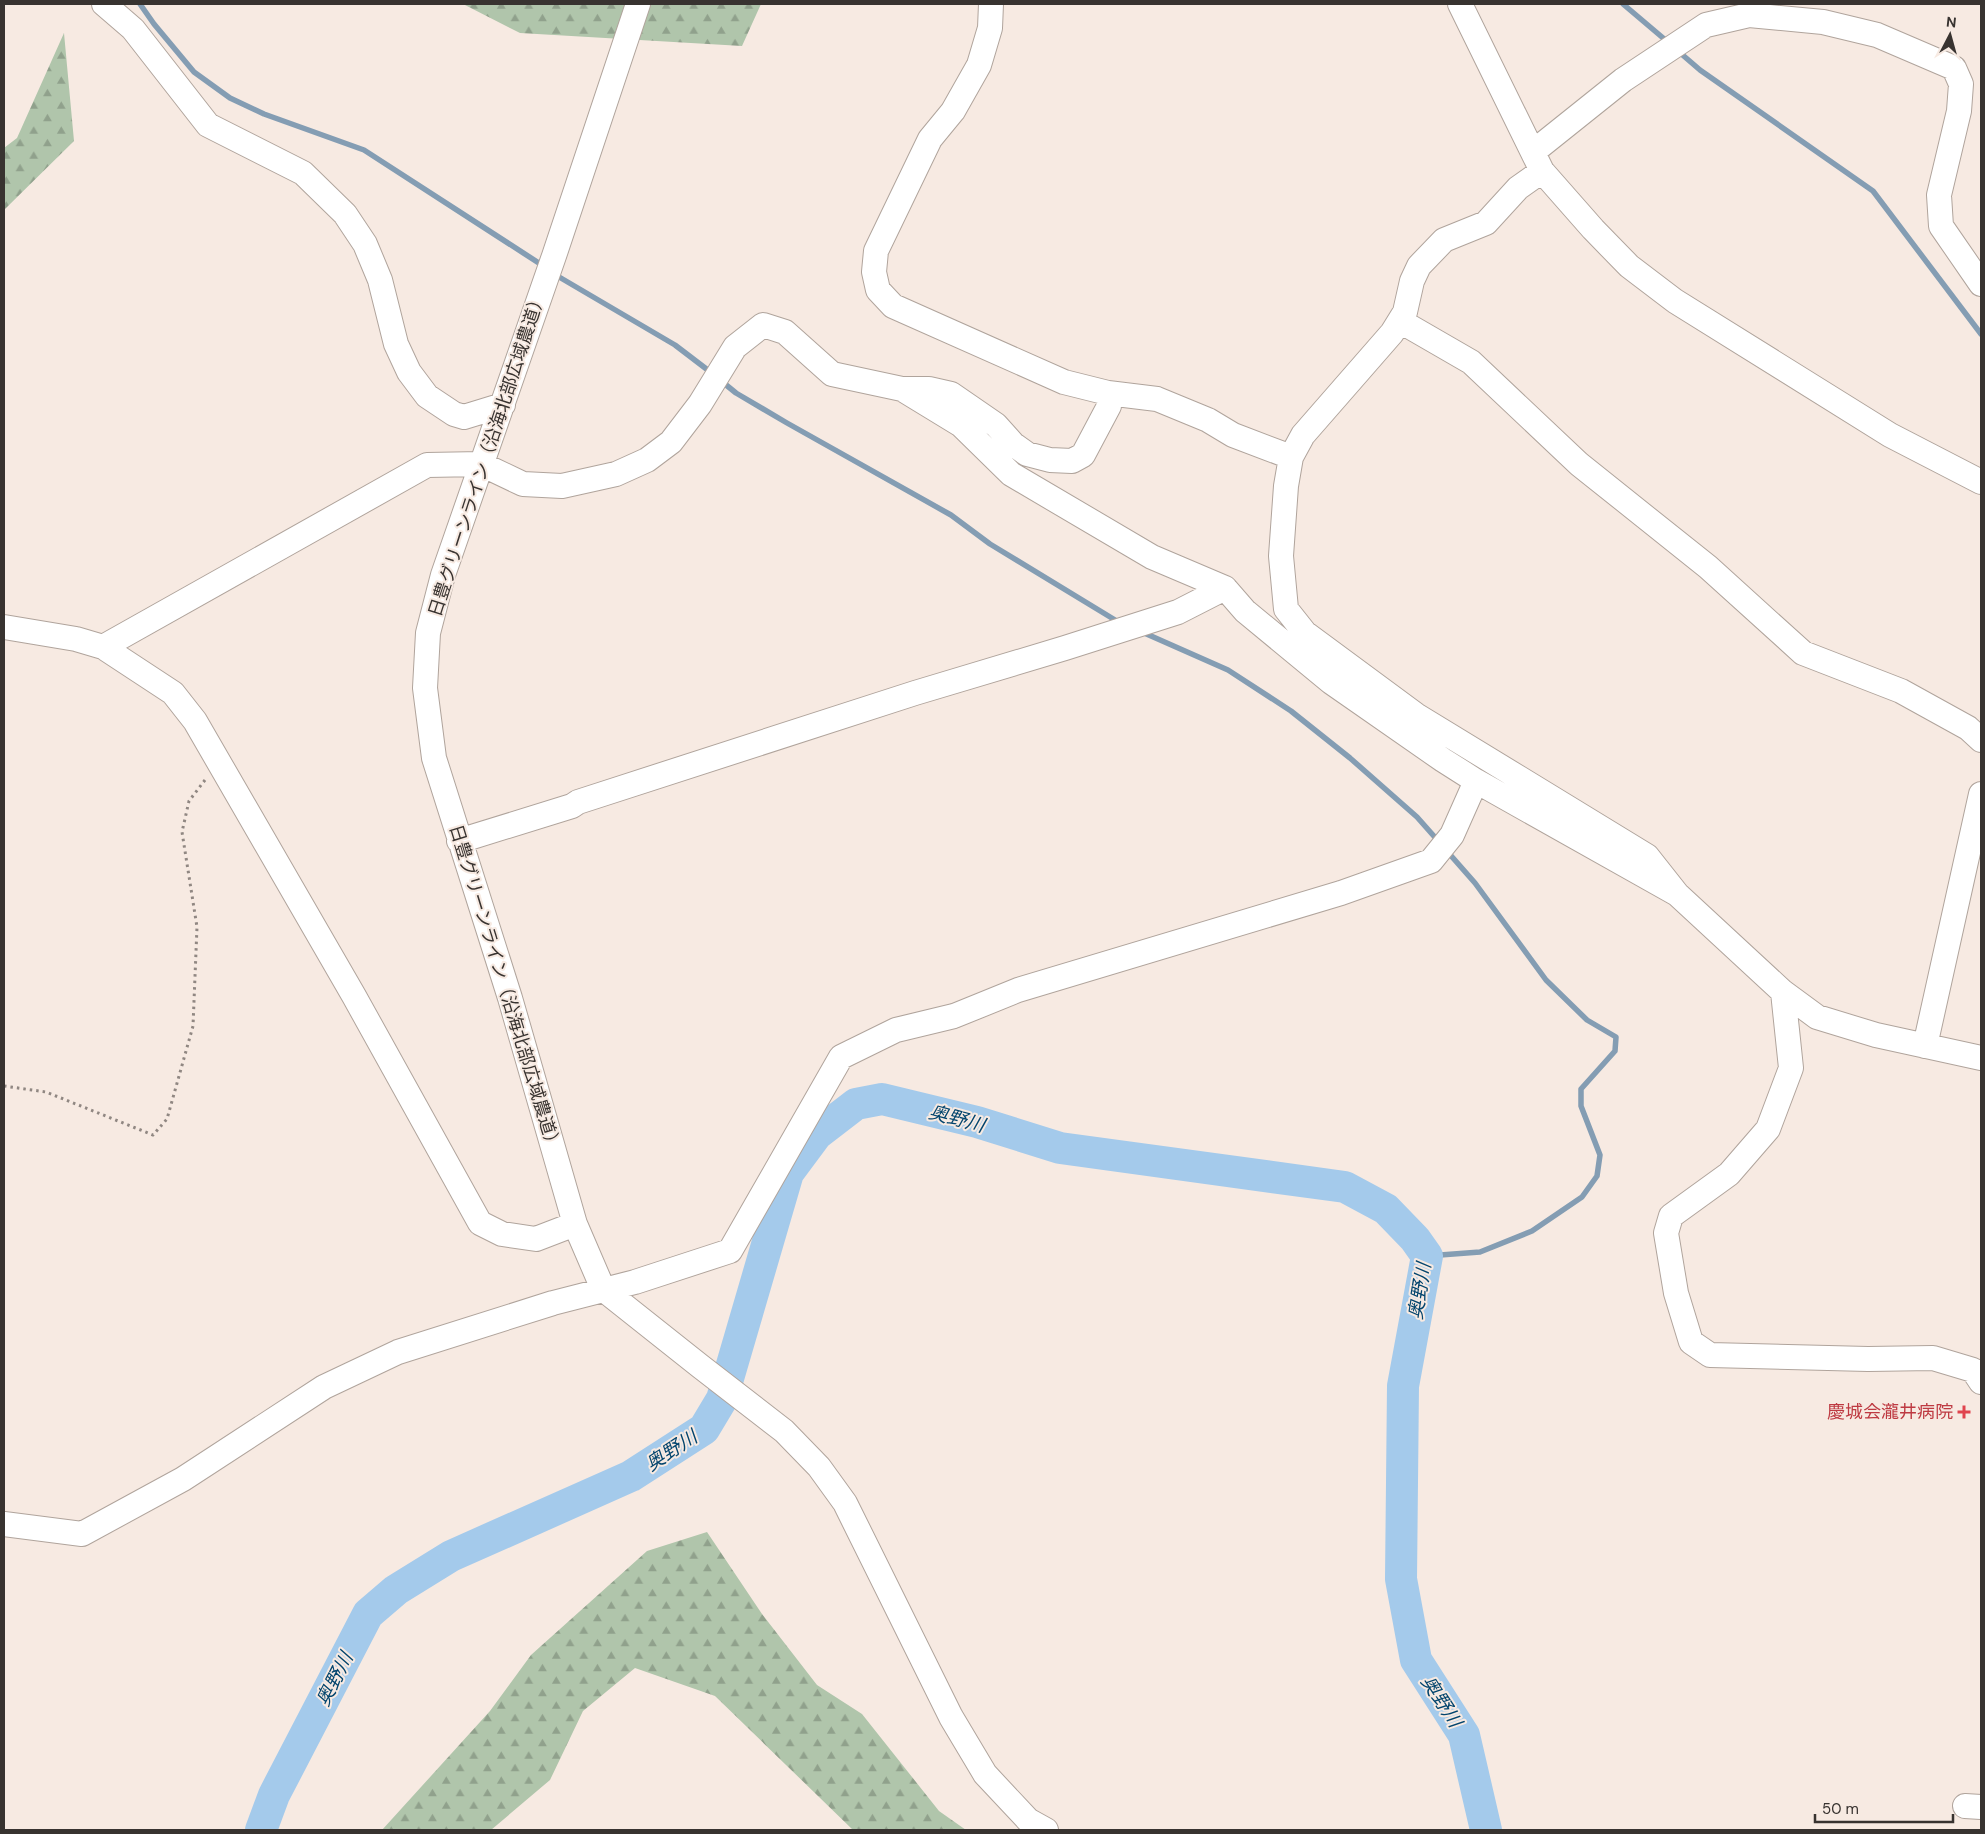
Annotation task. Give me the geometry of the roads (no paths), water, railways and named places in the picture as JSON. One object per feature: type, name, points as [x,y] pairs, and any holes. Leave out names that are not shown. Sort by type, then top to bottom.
[{"type":"street","points":[[104,4],[133,29],[208,125],[303,174],[346,214],[365,244],[380,280],[396,344],[409,372],[427,396],[454,414],[464,417],[503,405]]},
{"type":"street","name":"日豊グリーンライン（沿海北部広域農道）","points":[[638,4],[554,256],[441,583],[428,634],[425,688],[434,758],[510,998],[575,1224],[603,1289],[784,1431],[819,1467],[845,1503],[951,1717],[985,1774],[1028,1820],[1046,1830]]},
{"type":"street","points":[[991,4],[990,28],[979,65],[953,111],[930,139],[876,251],[874,272],[878,290],[893,306],[1064,382],[1108,393],[1157,398],[1208,420],[1233,436],[1290,457]]},
{"type":"street","points":[[1460,4],[1537,161],[1593,229],[1629,266],[1675,301],[1890,435],[1981,482]]},
{"type":"street","points":[[1981,284],[1941,226],[1939,195],[1959,111],[1961,84],[1954,68],[1877,35],[1823,22],[1748,16],[1706,25],[1623,80],[1537,161],[1518,188],[1486,223],[1444,240],[1418,266],[1412,281],[1405,312],[1392,333],[1303,434],[1290,457],[1281,556],[1286,608],[1305,633],[1416,716],[1647,856],[1677,894],[1782,992],[1818,1017],[1876,1035],[1981,1058]]},
{"type":"street","points":[[1400,321],[1471,362],[1579,464],[1708,567],[1803,653],[1901,691],[1968,728],[1981,740]]},
{"type":"street","points":[[103,647],[427,464],[481,464],[524,484],[562,486],[616,474],[647,460],[671,442],[700,404],[735,346],[763,325],[785,332],[832,374],[902,389],[929,389],[951,394],[996,425],[1013,444],[1027,454],[1050,460],[1072,461],[1083,455],[1109,406],[1108,393]]},
{"type":"street","points":[[902,389],[960,425],[1011,474],[1152,557],[1225,588],[1245,611],[1331,682],[1476,781],[1677,894]]},
{"type":"street","points":[[459,841],[572,806],[578,802],[915,693],[1178,612],[1225,588]]},
{"type":"street","points":[[4,626],[76,639],[103,647],[172,693],[196,721],[354,996],[480,1223],[502,1234],[536,1239],[575,1224]]},
{"type":"street","points":[[4,1524],[82,1534],[183,1479],[324,1387],[398,1352],[603,1289],[635,1282],[730,1251],[841,1057],[896,1030],[954,1016],[1018,990],[1341,893],[1431,861],[1452,834],[1476,781]]},
{"type":"street","points":[[1925,1046],[1981,794]]},
{"type":"street","points":[[1782,992],[1791,1068],[1768,1128],[1728,1174],[1671,1216],[1666,1233],[1676,1294],[1691,1342],[1710,1355],[1868,1359],[1933,1358],[1973,1370],[1981,1382]]},
{"type":"waterway","points":[[140,4],[194,72],[230,98],[264,114],[364,150],[545,267]]},
{"type":"waterway","points":[[1623,4],[1669,43]]},
{"type":"waterway","points":[[1678,51],[1700,70],[1873,191],[1981,334]]},
{"type":"waterway","points":[[554,274],[675,345],[713,374]]},
{"type":"waterway","points":[[720,380],[736,393],[787,423],[951,515],[990,544],[1120,623]]},
{"type":"waterway","points":[[1142,632],[1228,670],[1291,711],[1350,758],[1417,817],[1440,843]]},
{"type":"waterway","points":[[1427,1256],[1480,1252],[1532,1231],[1582,1197],[1597,1176],[1600,1155],[1581,1106],[1581,1089],[1615,1051],[1616,1037],[1587,1020],[1546,980],[1475,883],[1446,850]]},
{"type":"waterway","name":"奥野川","points":[[261,1830],[274,1795],[368,1614],[396,1590],[451,1556],[631,1476],[704,1429],[722,1399],[788,1173],[817,1134],[856,1104],[882,1099],[977,1122],[1060,1148],[1345,1187],[1386,1209],[1415,1239],[1427,1256],[1403,1386],[1401,1579],[1416,1660],[1464,1735],[1486,1830]]},
{"type":"place","name":"慶城会瀧井病院","points":[[1964,1412]]}]
